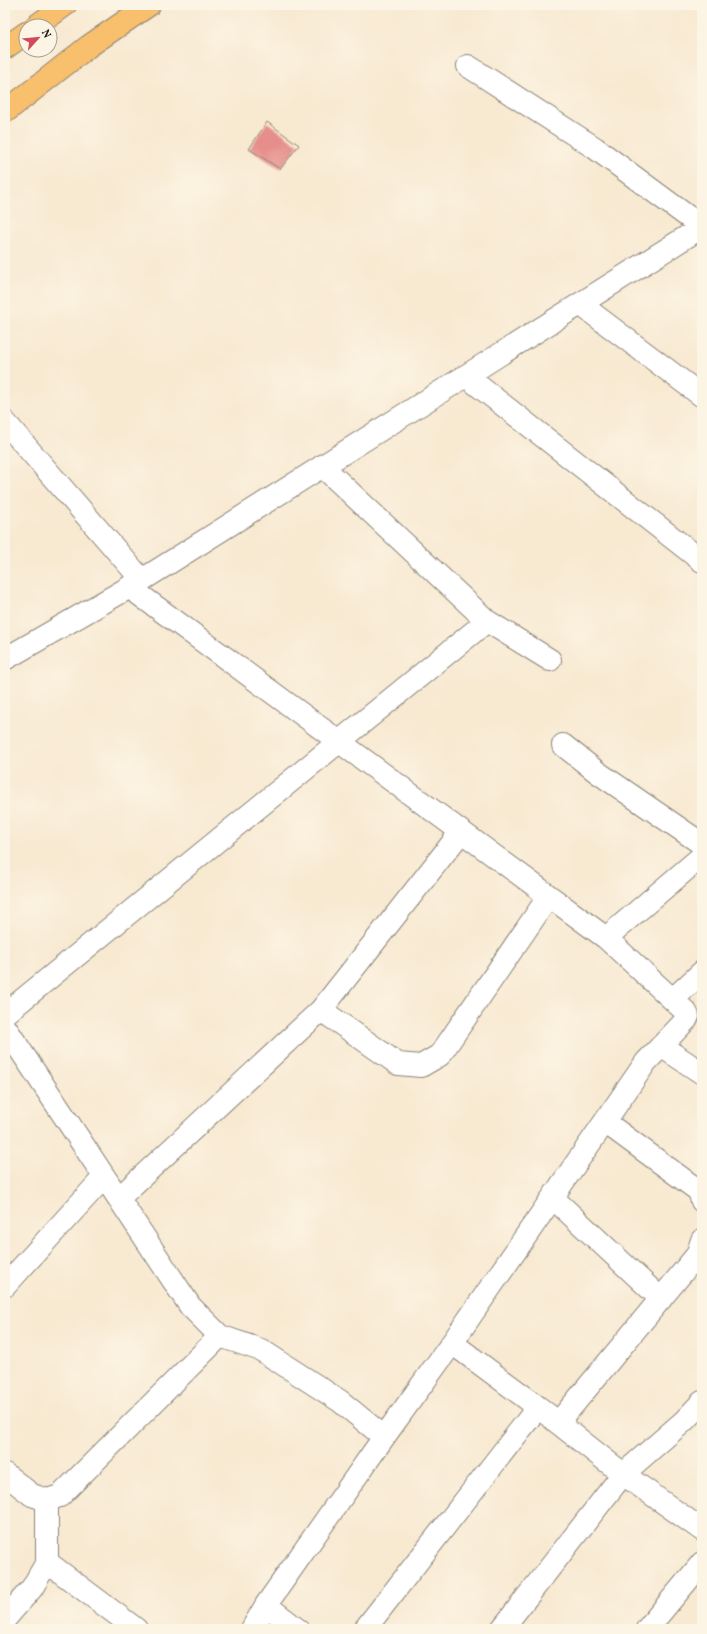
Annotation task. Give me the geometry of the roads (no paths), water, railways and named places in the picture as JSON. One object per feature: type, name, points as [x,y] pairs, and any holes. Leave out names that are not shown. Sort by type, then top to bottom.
[{"type":"main road","points":[[47,18],[65,5]]},
{"type":"main road","points":[[5,112],[89,46],[148,5]]},
{"type":"main road","points":[[5,48],[18,39]]},
{"type":"street","points":[[5,659],[135,584],[702,227],[594,148],[468,66]]},
{"type":"street","points":[[580,304],[702,396]]},
{"type":"street","points":[[466,376],[702,561]]},
{"type":"street","points":[[5,422],[135,584],[339,742],[606,938],[686,1012],[688,1016],[686,1020],[646,1062],[452,1343],[266,1605],[252,1629]]},
{"type":"street","points":[[322,466],[488,621],[550,660]]},
{"type":"street","points":[[5,1014],[488,621]]},
{"type":"street","points":[[562,745],[597,772],[702,844]]},
{"type":"street","points":[[119,1198],[321,1010],[461,832]]},
{"type":"street","points":[[606,938],[702,856]]},
{"type":"street","points":[[321,1010],[398,1064],[421,1066],[440,1055],[549,896]]},
{"type":"street","points":[[672,999],[702,972]]},
{"type":"street","points":[[5,1027],[190,1306],[220,1336],[261,1350],[340,1401],[384,1437]]},
{"type":"street","points":[[661,1046],[702,1073]]},
{"type":"street","points":[[605,1122],[699,1191],[702,1201]]},
{"type":"street","points":[[5,1286],[104,1177]]},
{"type":"street","points":[[553,1198],[661,1299]]},
{"type":"street","points":[[558,1423],[697,1256],[702,1240]]},
{"type":"street","points":[[5,1474],[32,1495],[47,1500],[60,1496],[220,1336]]},
{"type":"street","points":[[452,1343],[538,1407],[623,1474],[702,1530]]},
{"type":"street","points":[[502,1629],[623,1474],[684,1421],[702,1402]]},
{"type":"street","points":[[365,1629],[538,1407]]},
{"type":"street","points":[[5,1619],[32,1588],[46,1562],[47,1500]]},
{"type":"street","points":[[46,1562],[136,1629]]},
{"type":"street","points":[[647,1629],[702,1563]]},
{"type":"street","points":[[266,1605],[297,1629]]}]
